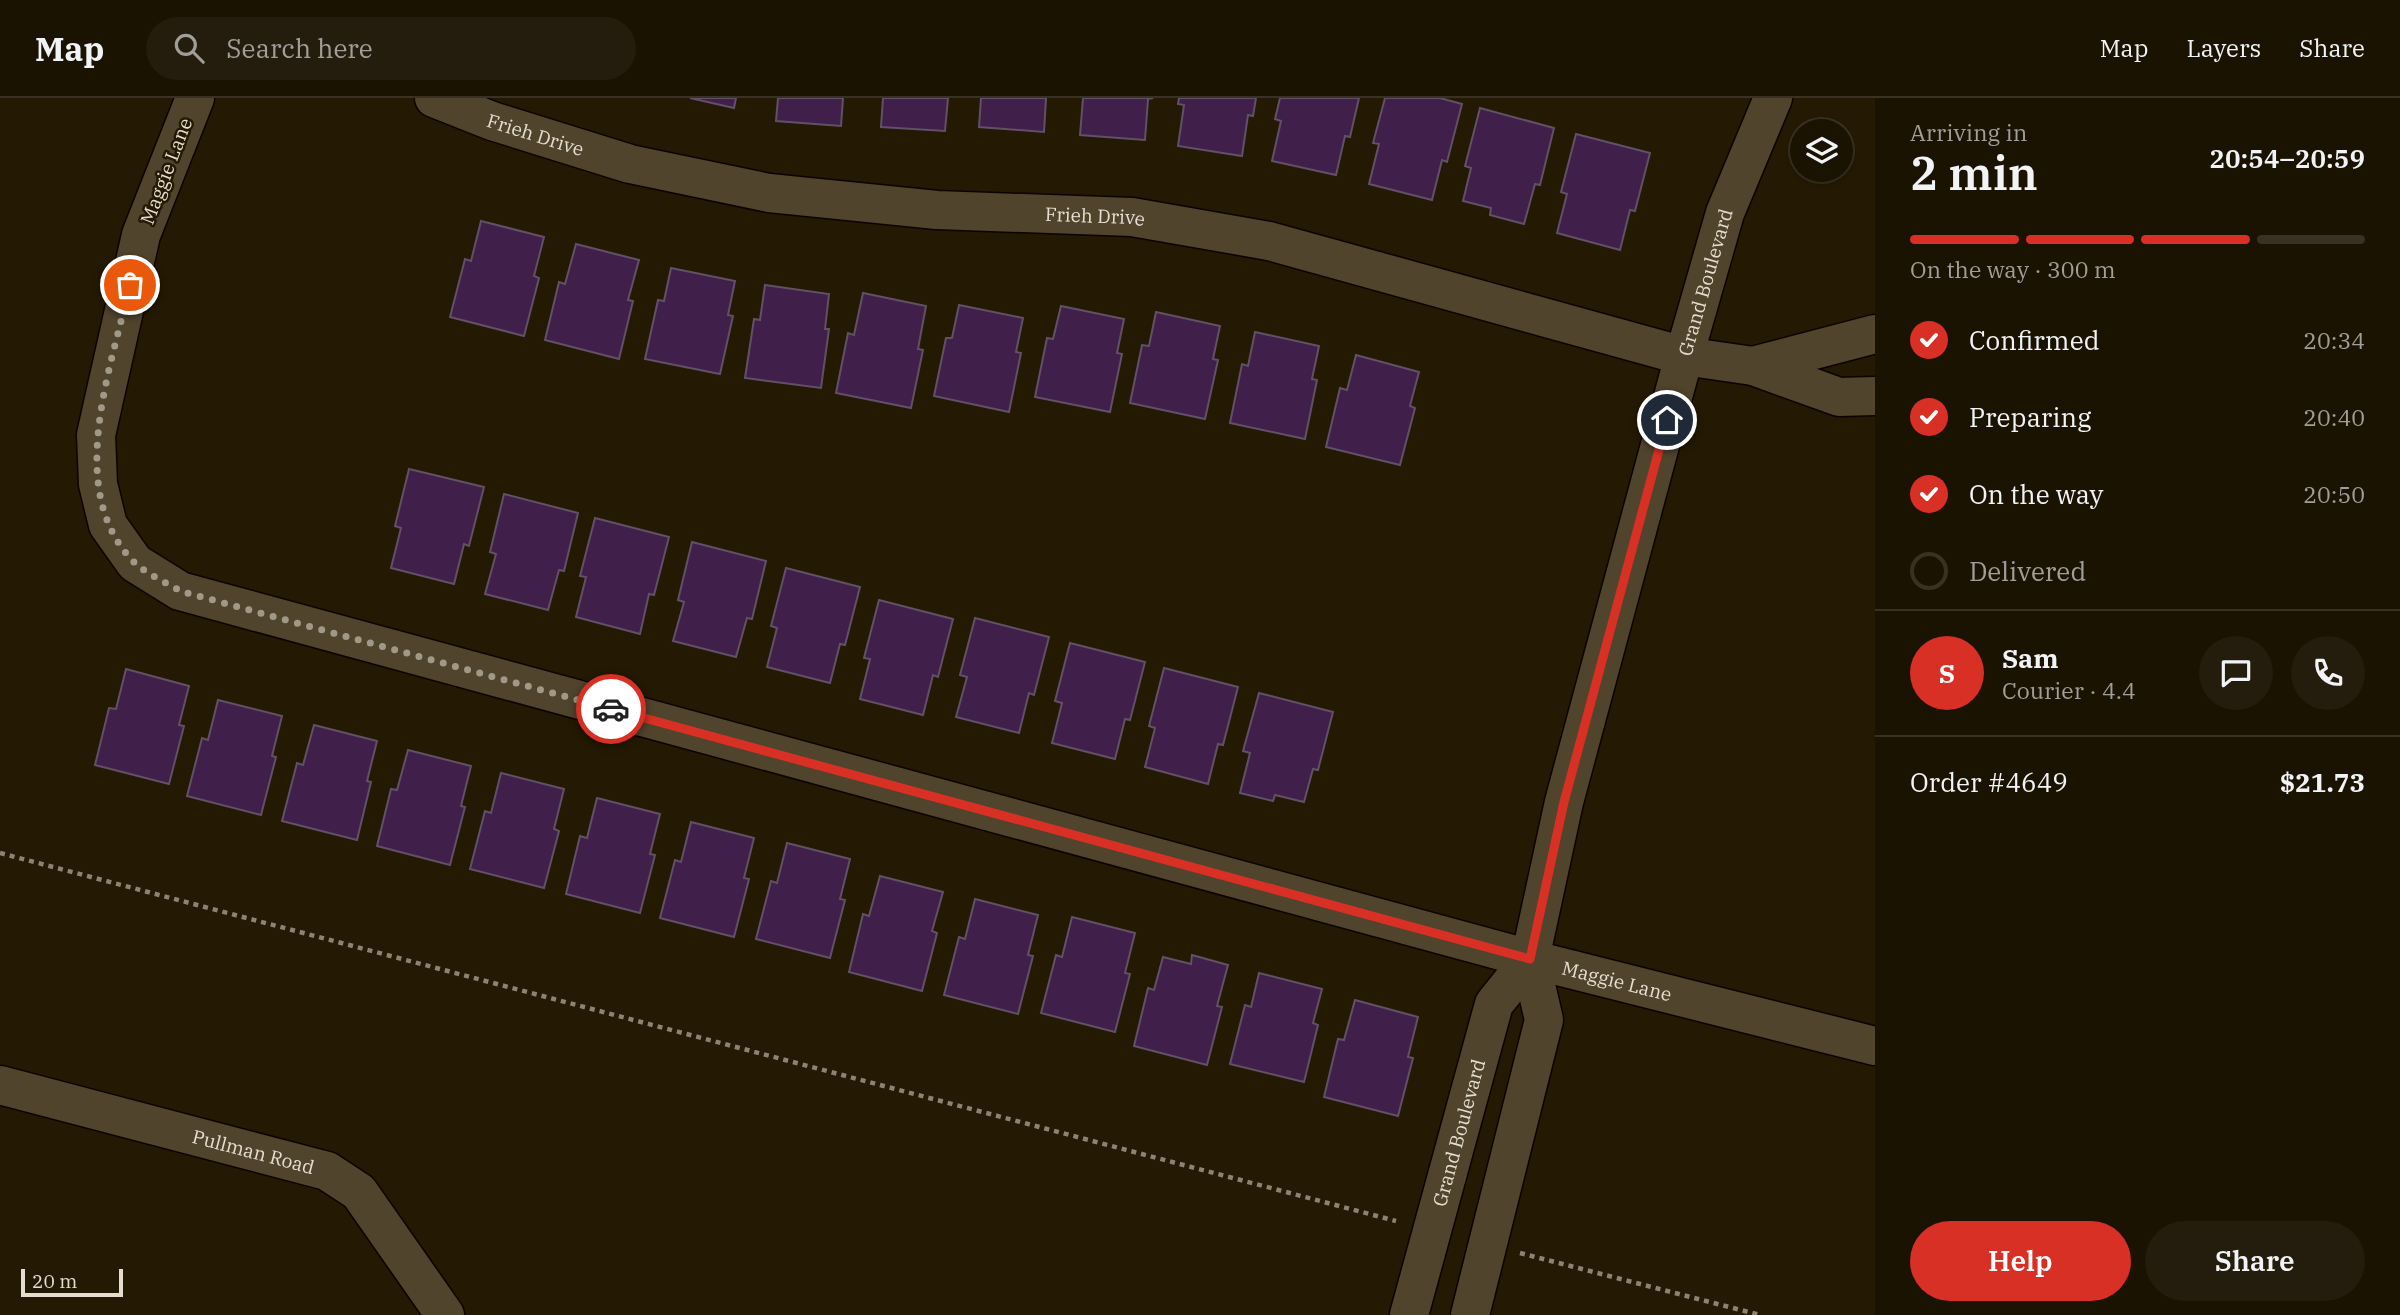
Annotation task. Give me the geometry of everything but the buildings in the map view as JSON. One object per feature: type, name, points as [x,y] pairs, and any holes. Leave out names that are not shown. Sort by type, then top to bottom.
[{"type":"street","name":"Maggie Lane","points":[[195,98],[141,235],[96,435],[97,484],[108,525],[135,563],[180,591],[1530,959],[1875,1046]]},
{"type":"street","name":"Frieh Drive","points":[[434,98],[492,121],[630,164],[769,192],[937,210],[1132,217],[1269,241],[1684,356],[1753,366],[1839,397],[1875,396]]},
{"type":"street","name":"Grand Boulevard","points":[[1470,1315],[1544,1020],[1530,959],[1564,802],[1725,213],[1773,98]]},
{"type":"street","name":"Frieh Drive","points":[[1753,366],[1875,334]]},
{"type":"street","name":"Grand Boulevard","points":[[1409,1315],[1494,1004],[1530,959]]},
{"type":"street","name":"Pullman Road","points":[[0,1084],[327,1171],[359,1192],[445,1315]]},
{"type":"path","points":[[0,853],[1432,1230]]},
{"type":"path","points":[[1488,1245],[1760,1315]]},
{"type":"way so far","points":[[130,285],[96,435],[97,484],[108,525],[135,563],[180,591],[611,709]]},
{"type":"route","points":[[611,709],[1530,959],[1564,802],[1667,420]]}]
